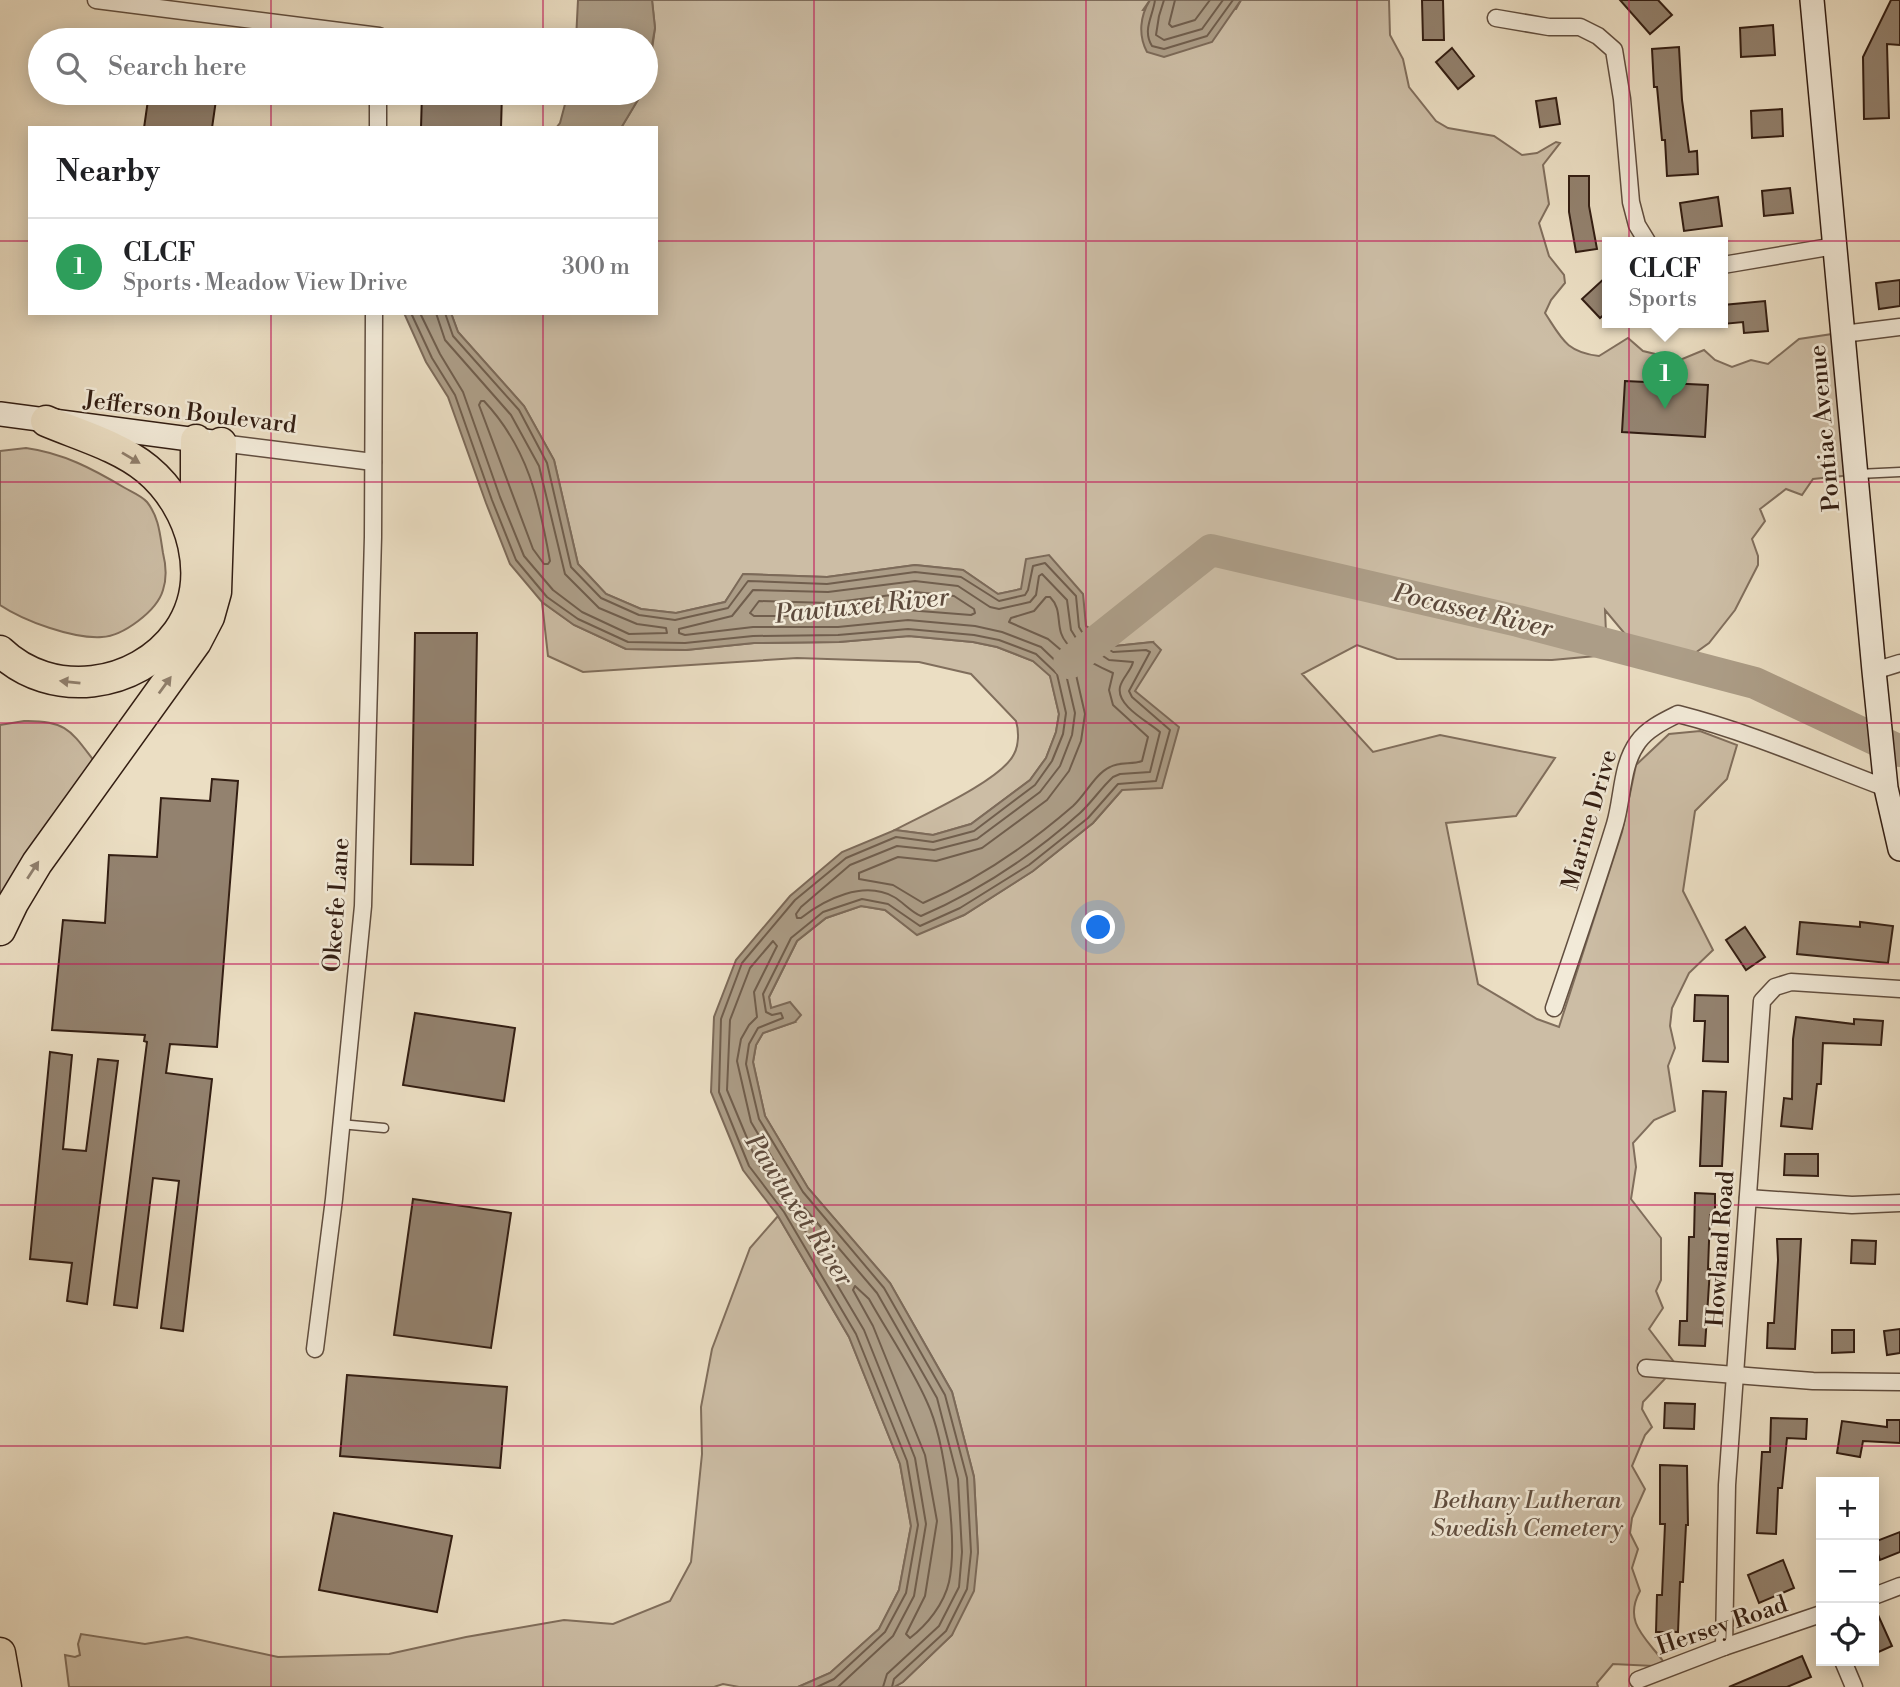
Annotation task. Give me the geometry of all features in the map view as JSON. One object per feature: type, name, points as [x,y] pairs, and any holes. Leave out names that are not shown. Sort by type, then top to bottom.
[{"type":"highway","points":[[46,421],[115,450],[146,468],[166,488],[181,509],[195,552]]},
{"type":"highway","points":[[0,651],[32,673],[63,682],[81,683],[100,681],[130,671],[157,653],[179,630],[192,599],[209,442]]},
{"type":"highway","points":[[0,930],[37,863],[196,642],[209,617],[217,578],[209,442]]},
{"type":"highway","points":[[0,1653],[6,1687]]},
{"type":"main road","name":"Pontiac Avenue","points":[[1812,0],[1878,714],[1886,788],[1900,849]]},
{"type":"main road","name":"Jefferson Boulevard","points":[[0,415],[209,442]]},
{"type":"street","points":[[96,0],[305,28]]},
{"type":"street","points":[[1496,18],[1549,27],[1580,27],[1598,36],[1614,50],[1622,99],[1631,202],[1637,225],[1644,237]]},
{"type":"street","points":[[378,105],[378,126]]},
{"type":"street","points":[[1728,264],[1835,246]]},
{"type":"street","name":"Okeefe Lane","points":[[315,1349],[331,1224],[363,906],[374,315]]},
{"type":"street","points":[[1843,334],[1900,327]]},
{"type":"street","name":"Jefferson Boulevard","points":[[209,442],[373,462]]},
{"type":"street","points":[[1874,671],[1900,663]]},
{"type":"street","name":"Marine Drive","points":[[1554,1008],[1603,865],[1618,812],[1627,763],[1639,740],[1657,725],[1678,714],[1708,722],[1886,788]]},
{"type":"street","name":"Howland Road","points":[[1724,1647],[1727,1485],[1762,1001],[1775,987],[1791,982],[1900,989]]},
{"type":"street","points":[[1748,1198],[1852,1205],[1900,1203]]},
{"type":"street","points":[[1646,1368],[1813,1381],[1900,1382]]},
{"type":"street","points":[[1879,1594],[1900,1587]]},
{"type":"street","name":"Hersey Road","points":[[1638,1680],[1816,1616]]},
{"type":"street","points":[[1845,1666],[1854,1687]]},
{"type":"lane","points":[[1855,474],[1900,472]]},
{"type":"lane","points":[[340,1124],[384,1128]]},
{"type":"green space","name":"Bethany Lutheran Swedish Cemetery","points":[[652,0],[1150,0],[1143,10],[1236,9],[1241,0],[1389,0],[1390,35],[1403,59],[1409,87],[1436,121],[1448,128],[1494,136],[1522,155],[1537,153],[1556,142],[1560,143],[1543,165],[1549,204],[1539,223],[1549,256],[1564,275],[1565,283],[1551,300],[1545,313],[1566,343],[1579,351],[1599,356],[1628,338],[1643,351],[1680,360],[1704,350],[1715,360],[1732,367],[1751,360],[1768,364],[1799,339],[1839,333],[1852,475],[1813,479],[1802,495],[1786,489],[1760,509],[1765,521],[1752,539],[1758,565],[1735,610],[1709,643],[1695,653],[1667,661],[1635,646],[1605,610],[1607,655],[1552,660],[1397,659],[1357,645],[1302,674],[1373,752],[1440,735],[1555,758],[1516,816],[1446,823],[1478,984],[1537,1019],[1559,1027],[1622,832],[1636,765],[1669,734],[1700,731],[1737,745],[1727,779],[1695,811],[1683,891],[1713,950],[1689,973],[1672,1008],[1670,1026],[1675,1048],[1668,1066],[1675,1111],[1654,1120],[1633,1143],[1636,1167],[1631,1199],[1661,1238],[1661,1280],[1656,1291],[1663,1308],[1649,1329],[1677,1366],[1643,1402],[1642,1409],[1652,1427],[1645,1435],[1632,1466],[1645,1489],[1632,1518],[1630,1533],[1638,1549],[1632,1568],[1640,1591],[1635,1602],[1635,1620],[1638,1629],[1663,1661],[1654,1666],[1613,1664],[1597,1683],[1598,1687],[894,1687],[903,1682],[952,1635],[978,1552],[974,1477],[952,1392],[890,1283],[808,1188],[765,1116],[753,1062],[756,1045],[763,1033],[795,1022],[771,1008],[769,997],[797,941],[826,918],[861,906],[885,910],[917,934],[964,915],[1033,871],[1093,823],[1122,790],[1135,691],[1153,642],[1115,646],[1086,626],[1082,594],[1021,589],[998,594],[963,570],[915,565],[827,577],[744,574],[725,602],[676,613],[641,609],[606,594],[578,564],[554,460],[524,406],[458,332],[452,315],[658,315],[658,126],[622,126],[635,105],[658,105],[658,28],[655,28]]},
{"type":"green space","points":[[26,448],[53,454],[89,468],[140,496],[151,508],[158,526],[165,562],[164,585],[160,598],[147,614],[120,632],[110,636],[90,637],[63,632],[35,623],[0,605],[0,451]]},
{"type":"green space","points":[[542,602],[574,625],[626,649],[686,650],[754,643],[839,642],[909,636],[997,647],[1033,661],[1050,675],[1059,714],[1056,732],[1046,758],[1030,780],[971,824],[933,835],[895,830],[978,786],[1007,764],[1014,754],[1018,738],[1016,721],[971,674],[919,662],[797,658],[583,672],[548,656]]},
{"type":"green space","points":[[24,721],[60,726],[75,737],[98,766],[0,918],[0,725]]},
{"type":"green space","points":[[778,1216],[849,1337],[900,1464],[911,1526],[899,1590],[879,1629],[830,1673],[798,1687],[739,1687],[723,1684],[714,1687],[69,1687],[65,1655],[80,1655],[78,1644],[81,1634],[145,1644],[187,1637],[278,1657],[389,1654],[564,1620],[613,1624],[670,1601],[691,1562],[702,1454],[701,1407],[712,1349],[750,1248]]},
{"type":"water","points":[[578,0],[652,0],[655,28],[577,28]]},
{"type":"water","points":[[1150,0],[1241,0],[1212,42],[1164,57],[1147,52],[1142,39],[1142,19]]},
{"type":"water","points":[[565,105],[635,105],[622,126],[558,126]]},
{"type":"water","name":"Pawtuxet River","points":[[405,315],[452,315],[458,332],[524,406],[554,460],[578,564],[606,594],[641,609],[676,613],[725,602],[743,574],[827,577],[915,565],[963,570],[998,594],[1021,589],[1026,559],[1049,555],[1083,594],[1086,626],[1115,646],[1153,642],[1161,650],[1135,691],[1179,727],[1162,788],[1122,790],[1093,823],[1033,871],[964,915],[917,935],[885,910],[861,906],[826,918],[797,941],[769,997],[771,1008],[790,1002],[801,1015],[795,1022],[763,1033],[756,1045],[753,1062],[765,1116],[808,1188],[890,1283],[952,1392],[974,1477],[978,1552],[974,1591],[952,1635],[903,1682],[894,1687],[798,1687],[830,1673],[879,1629],[899,1590],[911,1526],[900,1464],[849,1337],[778,1216],[743,1170],[711,1092],[714,1017],[736,960],[790,896],[842,852],[895,830],[933,835],[971,824],[1030,780],[1046,758],[1056,732],[1059,714],[1050,676],[1033,661],[997,647],[973,642],[909,636],[839,642],[754,643],[686,650],[626,649],[574,625],[542,602],[510,564],[448,397],[426,362]]},
{"type":"building","points":[[1422,0],[1443,0],[1444,40],[1423,40]]},
{"type":"building","points":[[1620,0],[1658,0],[1672,15],[1650,34]]},
{"type":"building","points":[[1891,0],[1900,0],[1900,45],[1887,44],[1889,118],[1864,119],[1863,57]]},
{"type":"building","points":[[1773,25],[1775,55],[1741,57],[1740,28]]},
{"type":"building","points":[[1679,47],[1689,152],[1697,151],[1698,174],[1667,176],[1665,140],[1662,140],[1657,87],[1654,87],[1652,49]]},
{"type":"building","points":[[1452,48],[1474,76],[1458,89],[1436,62]]},
{"type":"building","points":[[1556,98],[1560,124],[1540,127],[1536,101]]},
{"type":"building","points":[[147,105],[215,105],[212,126],[144,126]]},
{"type":"building","points":[[422,105],[502,105],[501,126],[421,126]]},
{"type":"building","points":[[1782,109],[1783,136],[1752,138],[1751,111]]},
{"type":"building","points":[[1569,176],[1589,176],[1589,206],[1597,249],[1576,252],[1569,212]]},
{"type":"building","points":[[1790,188],[1793,213],[1764,216],[1762,191]]},
{"type":"building","points":[[1718,197],[1722,226],[1684,231],[1680,203]]},
{"type":"building","points":[[1900,280],[1900,306],[1879,309],[1876,283]]},
{"type":"building","points":[[1602,281],[1602,316],[1600,318],[1582,299]]},
{"type":"building","points":[[1765,301],[1768,331],[1744,333],[1743,322],[1728,324],[1728,305]]},
{"type":"building","points":[[1625,381],[1708,385],[1705,437],[1622,432]]},
{"type":"building","points":[[415,633],[477,633],[473,865],[411,864]]},
{"type":"building","points":[[212,779],[238,781],[217,1047],[170,1044],[166,1073],[212,1079],[183,1331],[161,1328],[179,1181],[153,1178],[137,1308],[114,1305],[147,1042],[144,1041],[145,1035],[52,1030],[63,920],[105,923],[109,855],[157,857],[161,798],[210,801]]},
{"type":"building","points":[[1800,922],[1860,927],[1860,922],[1893,926],[1888,963],[1797,954]]},
{"type":"building","points":[[1745,927],[1765,957],[1746,970],[1726,940]]},
{"type":"building","points":[[1695,995],[1728,996],[1728,1062],[1703,1061],[1705,1021],[1694,1021]]},
{"type":"building","points":[[415,1013],[515,1028],[504,1101],[403,1085]]},
{"type":"building","points":[[1796,1017],[1854,1024],[1854,1019],[1883,1021],[1881,1045],[1823,1043],[1821,1084],[1817,1084],[1812,1129],[1781,1126],[1784,1098],[1792,1099]]},
{"type":"building","points":[[50,1052],[72,1055],[63,1149],[86,1151],[98,1059],[118,1061],[87,1304],[67,1301],[72,1263],[30,1259]]},
{"type":"building","points":[[1703,1091],[1726,1092],[1722,1166],[1700,1166]]},
{"type":"building","points":[[1785,1154],[1818,1154],[1818,1176],[1784,1175]]},
{"type":"building","points":[[1695,1193],[1715,1194],[1715,1215],[1710,1215],[1705,1346],[1679,1345],[1680,1321],[1687,1321],[1689,1237],[1694,1237]]},
{"type":"building","points":[[413,1199],[511,1213],[491,1348],[394,1335]]},
{"type":"building","points":[[1777,1239],[1801,1239],[1795,1349],[1767,1348],[1768,1323],[1774,1323]]},
{"type":"building","points":[[1852,1240],[1876,1241],[1875,1264],[1851,1263]]},
{"type":"building","points":[[1900,1329],[1900,1353],[1887,1355],[1884,1331]]},
{"type":"building","points":[[1832,1330],[1854,1330],[1854,1352],[1832,1353]]},
{"type":"building","points":[[347,1375],[507,1387],[500,1468],[340,1456]]},
{"type":"building","points":[[1665,1403],[1695,1404],[1694,1429],[1664,1428]]},
{"type":"building","points":[[1771,1418],[1807,1419],[1806,1439],[1787,1438],[1782,1488],[1778,1488],[1776,1534],[1757,1533],[1762,1452],[1770,1452]]},
{"type":"building","points":[[1887,1420],[1900,1420],[1900,1443],[1863,1441],[1860,1457],[1837,1453],[1842,1421],[1887,1427]]},
{"type":"building","points":[[1660,1465],[1687,1466],[1688,1525],[1683,1582],[1680,1582],[1678,1632],[1656,1632],[1657,1595],[1662,1595],[1665,1524],[1660,1524]]},
{"type":"building","points":[[334,1513],[452,1536],[437,1612],[319,1590]]},
{"type":"building","points":[[1900,1532],[1900,1552],[1880,1560],[1879,1540]]},
{"type":"building","points":[[1783,1560],[1794,1588],[1759,1603],[1748,1575]]},
{"type":"building","points":[[1879,1617],[1892,1646],[1879,1652]]},
{"type":"building","points":[[1802,1656],[1811,1677],[1787,1687],[1729,1687]]},
{"type":"waterway","name":"Pocasset River","points":[[1069,663],[1211,550],[1518,621],[1755,683],[1900,751]]},
{"type":"place","name":"CLCF","points":[[1665,409]]}]
